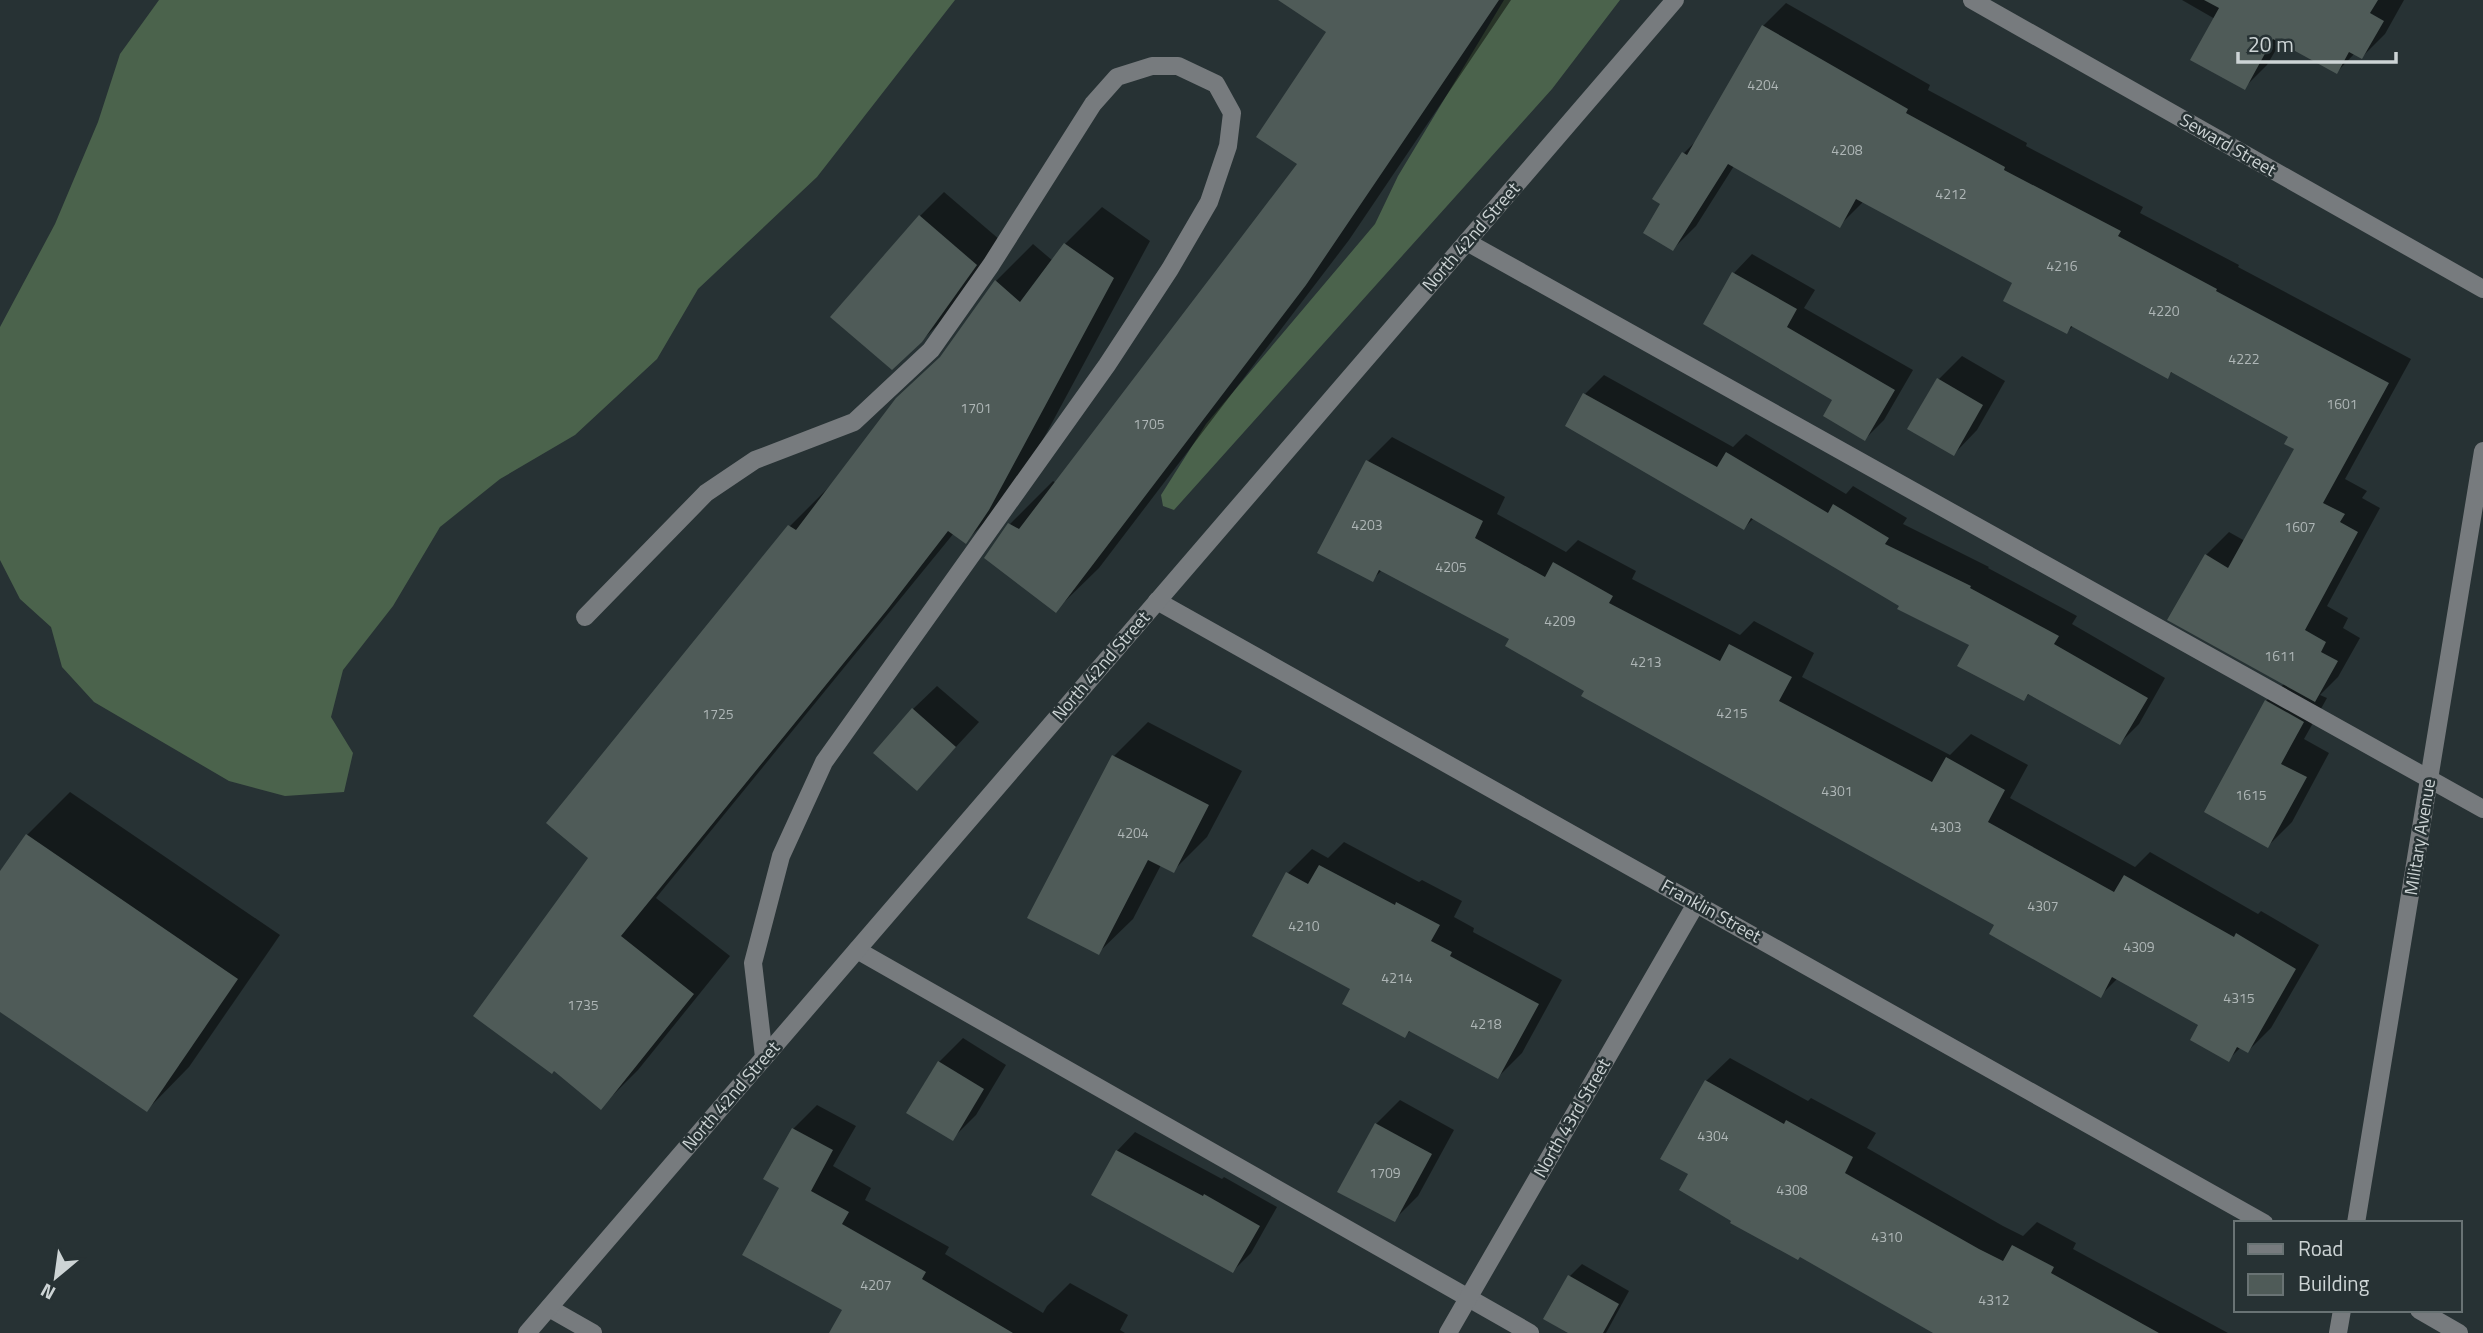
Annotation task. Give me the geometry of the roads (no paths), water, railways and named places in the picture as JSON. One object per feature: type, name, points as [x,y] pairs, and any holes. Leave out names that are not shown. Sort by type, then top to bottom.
[{"type":"street","name":"North 42nd Street","points":[[527,1333],[1675,0]]},
{"type":"street","name":"Seward Street","points":[[1972,0],[2483,289]]},
{"type":"street","points":[[585,617],[706,493],[755,460],[855,422],[931,351],[991,265],[1093,104],[1117,77],[1152,66],[1178,66],[1216,84],[1232,113],[1228,146],[1209,202],[1107,365],[824,762],[781,856],[752,963],[764,1057]]},
{"type":"street","points":[[1467,242],[2483,808]]},
{"type":"street","name":"Military Avenue","points":[[2356,1221],[2483,451]]},
{"type":"street","name":"Franklin Street","points":[[1157,601],[2260,1221]]},
{"type":"street","name":"North 43rd Street","points":[[1448,1333],[1697,902]]},
{"type":"street","points":[[857,950],[1530,1333]]},
{"type":"street","points":[[549,1308],[593,1333]]},
{"type":"street","points":[[2338,1333],[2342,1312]]},
{"type":"street","points":[[2422,1312],[2459,1333]]}]
